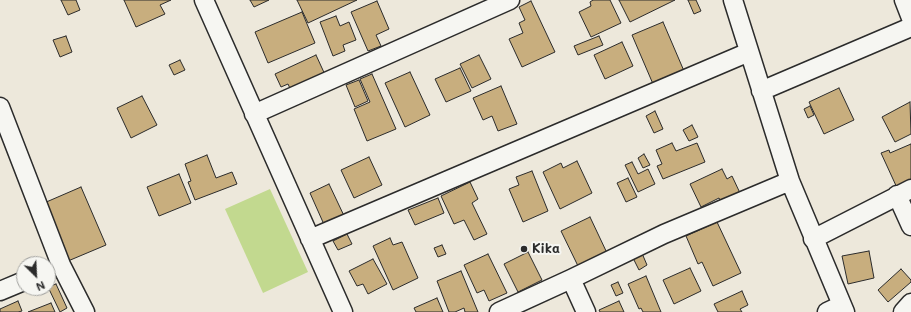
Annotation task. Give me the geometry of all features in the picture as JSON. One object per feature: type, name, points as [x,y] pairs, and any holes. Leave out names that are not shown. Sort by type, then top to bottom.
[{"type":"street","points":[[204,0],[343,312]]},
{"type":"street","points":[[254,114],[510,0]]},
{"type":"street","points":[[733,0],[790,181],[813,239],[838,310]]},
{"type":"street","points":[[904,0],[911,18]]},
{"type":"street","points":[[761,91],[911,27]]},
{"type":"street","points":[[310,239],[749,52]]},
{"type":"street","points":[[0,108],[51,256]]},
{"type":"street","points":[[499,312],[664,234],[790,181]]},
{"type":"street","points":[[813,239],[904,192],[911,226]]},
{"type":"street","points":[[56,270],[84,312]]},
{"type":"street","points":[[571,279],[586,312]]},
{"type":"street","points":[[0,291],[16,284]]},
{"type":"street","points":[[903,312],[911,302]]},
{"type":"green space","points":[[270,189],[308,272],[263,293],[225,209]]},
{"type":"building","points":[[61,0],[76,0],[80,10],[68,15]]},
{"type":"building","points":[[124,0],[171,0],[160,5],[165,14],[136,27]]},
{"type":"building","points":[[250,0],[269,0],[254,7]]},
{"type":"building","points":[[297,0],[357,0],[308,23]]},
{"type":"building","points":[[593,0],[610,0],[621,23],[591,37],[579,12],[591,6],[590,2]]},
{"type":"building","points":[[619,0],[675,0],[630,22]]},
{"type":"building","points":[[688,0],[696,0],[701,11],[694,14]]},
{"type":"building","points":[[377,1],[389,29],[376,35],[381,46],[368,51],[351,12]]},
{"type":"building","points":[[531,1],[555,52],[522,67],[509,39],[523,33],[519,23],[525,20],[519,7]]},
{"type":"building","points":[[302,12],[315,43],[268,63],[255,32]]},
{"type":"building","points":[[336,16],[340,26],[349,22],[356,40],[343,45],[345,51],[333,56],[320,22]]},
{"type":"building","points":[[663,22],[684,71],[653,84],[632,35]]},
{"type":"building","points":[[66,36],[72,52],[60,57],[53,40]]},
{"type":"building","points":[[599,36],[603,45],[578,55],[574,46]]},
{"type":"building","points":[[622,42],[633,66],[605,79],[594,55]]},
{"type":"building","points":[[316,55],[327,79],[293,95],[288,84],[281,87],[275,74]]},
{"type":"building","points":[[479,55],[491,79],[472,88],[460,64]]},
{"type":"building","points":[[180,60],[185,70],[174,75],[169,65]]},
{"type":"building","points":[[460,68],[471,91],[446,102],[435,79]]},
{"type":"building","points":[[410,72],[430,115],[405,127],[385,83]]},
{"type":"building","points":[[372,74],[396,129],[367,141],[354,109],[370,102],[360,79]]},
{"type":"building","points":[[359,80],[368,101],[355,107],[346,85]]},
{"type":"building","points":[[501,86],[517,124],[498,131],[492,116],[483,120],[473,98]]},
{"type":"building","points":[[839,88],[854,120],[824,134],[809,102]]},
{"type":"building","points":[[142,96],[157,125],[131,138],[117,108]]},
{"type":"building","points":[[910,102],[911,134],[895,142],[882,117]]},
{"type":"building","points":[[810,106],[814,115],[808,118],[804,109]]},
{"type":"building","points":[[655,111],[663,129],[654,133],[646,116]]},
{"type":"building","points":[[692,125],[698,137],[689,141],[683,130]]},
{"type":"building","points":[[672,143],[676,151],[697,143],[705,162],[663,179],[657,166],[662,164],[656,150]]},
{"type":"building","points":[[911,144],[911,184],[898,190],[881,153],[889,150],[890,153]]},
{"type":"building","points":[[644,154],[650,165],[643,168],[638,158]]},
{"type":"building","points":[[207,155],[216,178],[232,172],[237,184],[195,200],[188,182],[191,181],[185,164]]},
{"type":"building","points":[[369,157],[382,185],[354,198],[341,170]]},
{"type":"building","points":[[577,161],[592,193],[560,209],[543,172],[561,163],[563,168]]},
{"type":"building","points":[[632,162],[638,174],[648,169],[655,184],[638,192],[625,165]]},
{"type":"building","points":[[722,169],[727,179],[732,176],[740,193],[721,202],[719,198],[701,207],[690,184]]},
{"type":"building","points":[[532,171],[548,211],[523,222],[509,189],[519,185],[516,177]]},
{"type":"building","points":[[179,174],[191,203],[159,216],[147,187]]},
{"type":"building","points":[[628,178],[637,197],[626,202],[617,183]]},
{"type":"building","points":[[470,182],[478,199],[472,203],[487,234],[474,240],[464,220],[454,224],[441,196]]},
{"type":"building","points":[[329,184],[346,220],[326,229],[310,193]]},
{"type":"building","points":[[81,187],[106,245],[68,261],[44,203]]},
{"type":"building","points":[[438,198],[444,213],[415,225],[408,210]]},
{"type":"building","points":[[590,217],[607,253],[578,266],[561,231]]},
{"type":"building","points":[[717,222],[741,273],[713,286],[702,262],[698,264],[686,236]]},
{"type":"building","points":[[347,234],[352,244],[338,250],[333,241]]},
{"type":"building","points":[[390,238],[393,245],[402,242],[418,278],[393,290],[373,246]]},
{"type":"building","points":[[442,245],[446,254],[438,257],[434,248]]},
{"type":"building","points":[[641,251],[647,265],[639,270],[632,256]]},
{"type":"building","points":[[869,251],[874,278],[848,284],[842,256]]},
{"type":"building","points":[[528,252],[542,280],[518,292],[504,264]]},
{"type":"building","points":[[488,254],[507,293],[489,301],[484,290],[477,293],[464,265]]},
{"type":"building","points":[[373,259],[387,284],[368,294],[363,284],[357,286],[349,271]]},
{"type":"building","points":[[690,268],[701,291],[674,304],[663,280]]},
{"type":"building","points":[[901,269],[911,280],[911,282],[888,302],[878,290]]},
{"type":"building","points":[[461,271],[478,312],[465,312],[464,308],[455,312],[449,312],[437,281]]},
{"type":"building","points":[[646,276],[661,312],[643,312],[641,308],[639,309],[628,284]]},
{"type":"building","points":[[618,282],[623,293],[616,296],[611,285]]},
{"type":"building","points":[[56,284],[67,308],[60,312],[52,296],[56,296]]},
{"type":"building","points":[[742,291],[748,305],[740,309],[742,312],[718,312],[714,304]]},
{"type":"building","points":[[437,298],[443,312],[416,312],[414,308]]},
{"type":"building","points":[[18,301],[22,311],[0,312],[0,309]]},
{"type":"building","points":[[619,301],[624,312],[600,312],[599,310]]},
{"type":"building","points":[[51,303],[55,312],[28,312]]},
{"type":"place","name":"Kika","points":[[524,249]]}]
